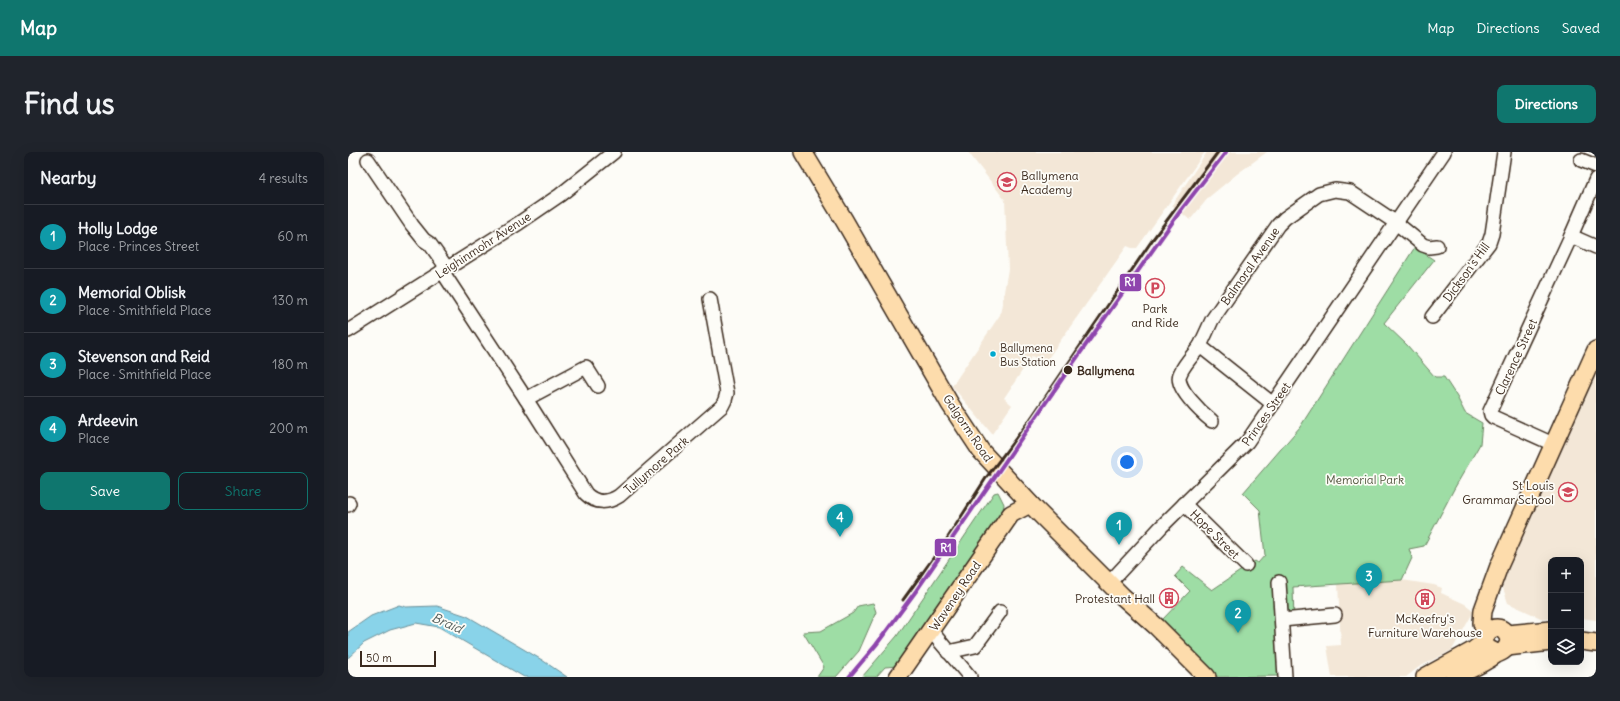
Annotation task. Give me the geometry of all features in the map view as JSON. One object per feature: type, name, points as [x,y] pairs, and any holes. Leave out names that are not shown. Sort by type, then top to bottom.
[{"type":"main road","name":"Galgorm Road","points":[[802,152],[844,220],[913,342],[965,428],[989,462],[1108,583],[1157,627],[1207,677]]},
{"type":"main road","points":[[1454,677],[1486,662],[1497,640],[1489,611],[1488,598],[1499,566],[1596,350]]},
{"type":"main road","name":"Waveney Road","points":[[1012,514],[1015,489]]},
{"type":"main road","name":"Waveney Road","points":[[898,677],[931,632],[1012,514],[1030,504]]},
{"type":"main road","points":[[1584,630],[1596,631]]},
{"type":"main road","points":[[1425,677],[1474,650],[1497,640],[1548,631]]},
{"type":"main road","points":[[1497,640],[1548,642]]},
{"type":"main road","points":[[1584,641],[1596,643]]},
{"type":"street","name":"Leighinmohr Avenue","points":[[348,331],[560,195],[614,152]]},
{"type":"street","name":"Princes Street","points":[[1108,583],[1184,504],[1247,442],[1444,152]]},
{"type":"street","name":"Dickson's Hill","points":[[1432,318],[1489,243],[1492,234],[1504,152]]},
{"type":"street","name":"Tullymore Park","points":[[368,160],[412,224],[424,240],[430,244],[444,270],[586,494],[595,501],[607,502],[619,496],[692,434],[722,406],[727,393],[710,299]]},
{"type":"street","points":[[1581,160],[1596,166]]},
{"type":"street","name":"Clarence Street","points":[[1553,444],[1493,417],[1490,413],[1596,179]]},
{"type":"street","name":"Balmoral Avenue","points":[[1212,421],[1203,414],[1184,391],[1179,383],[1180,373],[1200,346],[1212,320],[1278,225],[1285,218],[1314,197],[1333,190],[1350,192],[1395,222],[1423,245],[1429,247],[1436,246]]},
{"type":"street","points":[[1571,236],[1596,247]]},
{"type":"street","points":[[1200,346],[1273,404]]},
{"type":"street","points":[[526,399],[586,367],[598,386]]},
{"type":"street","name":"Hope Street","points":[[1184,504],[1246,565]]},
{"type":"street","points":[[1279,582],[1285,677]]},
{"type":"street","points":[[948,652],[975,646],[1000,612]]},
{"type":"street","points":[[1282,620],[1335,614]]},
{"type":"street","points":[[931,632],[970,677]]},
{"type":"shaded area","points":[[968,152],[1205,152],[1137,248],[1127,246],[1044,364],[1032,356],[1004,398],[1012,405],[992,434],[952,386],[1000,315],[1008,269],[1005,200]]},
{"type":"shaded area","points":[[1207,152],[1267,152],[1209,197],[1190,220],[1172,205]]},
{"type":"shaded area","name":"St Louis Grammar School","points":[[1596,372],[1596,620],[1584,618],[1584,557],[1548,557],[1548,619],[1543,619],[1508,603],[1500,579]]},
{"type":"shaded area","points":[[1402,580],[1434,585],[1442,588],[1441,593],[1465,604],[1474,611],[1452,650],[1419,667],[1406,677],[1332,677],[1327,646],[1341,645],[1338,584]]},
{"type":"green space","name":"Memorial Park","points":[[1415,247],[1434,260],[1384,323],[1407,345],[1435,377],[1444,377],[1465,413],[1482,423],[1480,444],[1424,546],[1409,549],[1412,558],[1402,580],[1293,587],[1294,621],[1275,623],[1278,676],[1218,677],[1161,621],[1190,591],[1175,576],[1183,567],[1212,590],[1255,561],[1258,563],[1265,555],[1260,510],[1243,493],[1300,427]]},
{"type":"green space","points":[[998,492],[1004,504],[1003,512],[938,603],[925,628],[898,666],[885,667],[876,677],[862,677],[897,636],[994,493]]},
{"type":"green space","points":[[873,603],[876,612],[859,651],[836,677],[817,677],[824,667],[803,632],[821,631],[853,613],[858,606]]},
{"type":"water","name":"Braid","points":[[399,605],[406,607],[437,606],[467,616],[542,660],[567,677],[524,677],[439,627],[416,623],[390,630],[364,643],[348,658],[348,632],[371,616]]},
{"type":"railway","points":[[903,600],[945,542],[986,478],[1029,421],[1153,239],[1218,152]]},
{"type":"transit line","name":"R1","points":[[849,677],[876,645],[916,591],[1071,366],[1181,210],[1226,152]]},
{"type":"place","name":"Ballymena Academy","points":[[1007,182]]},
{"type":"place","name":"Park and Ride","points":[[1155,288]]},
{"type":"place","name":"Ballymena Bus Station","points":[[993,354]]},
{"type":"place","name":"Ballymena","points":[[1068,370]]},
{"type":"place","name":"St Louis Grammar School","points":[[1568,492]]},
{"type":"place","name":"Ardeevin","points":[[840,537]]},
{"type":"place","name":"Holly Lodge","points":[[1119,545]]},
{"type":"place","name":"Stevenson and Reid","points":[[1369,596]]},
{"type":"place","name":"Protestant Hall","points":[[1169,598]]},
{"type":"place","name":"McKeefry's Furniture Warehouse","points":[[1425,599]]},
{"type":"place","name":"Memorial Oblisk","points":[[1238,633]]}]
